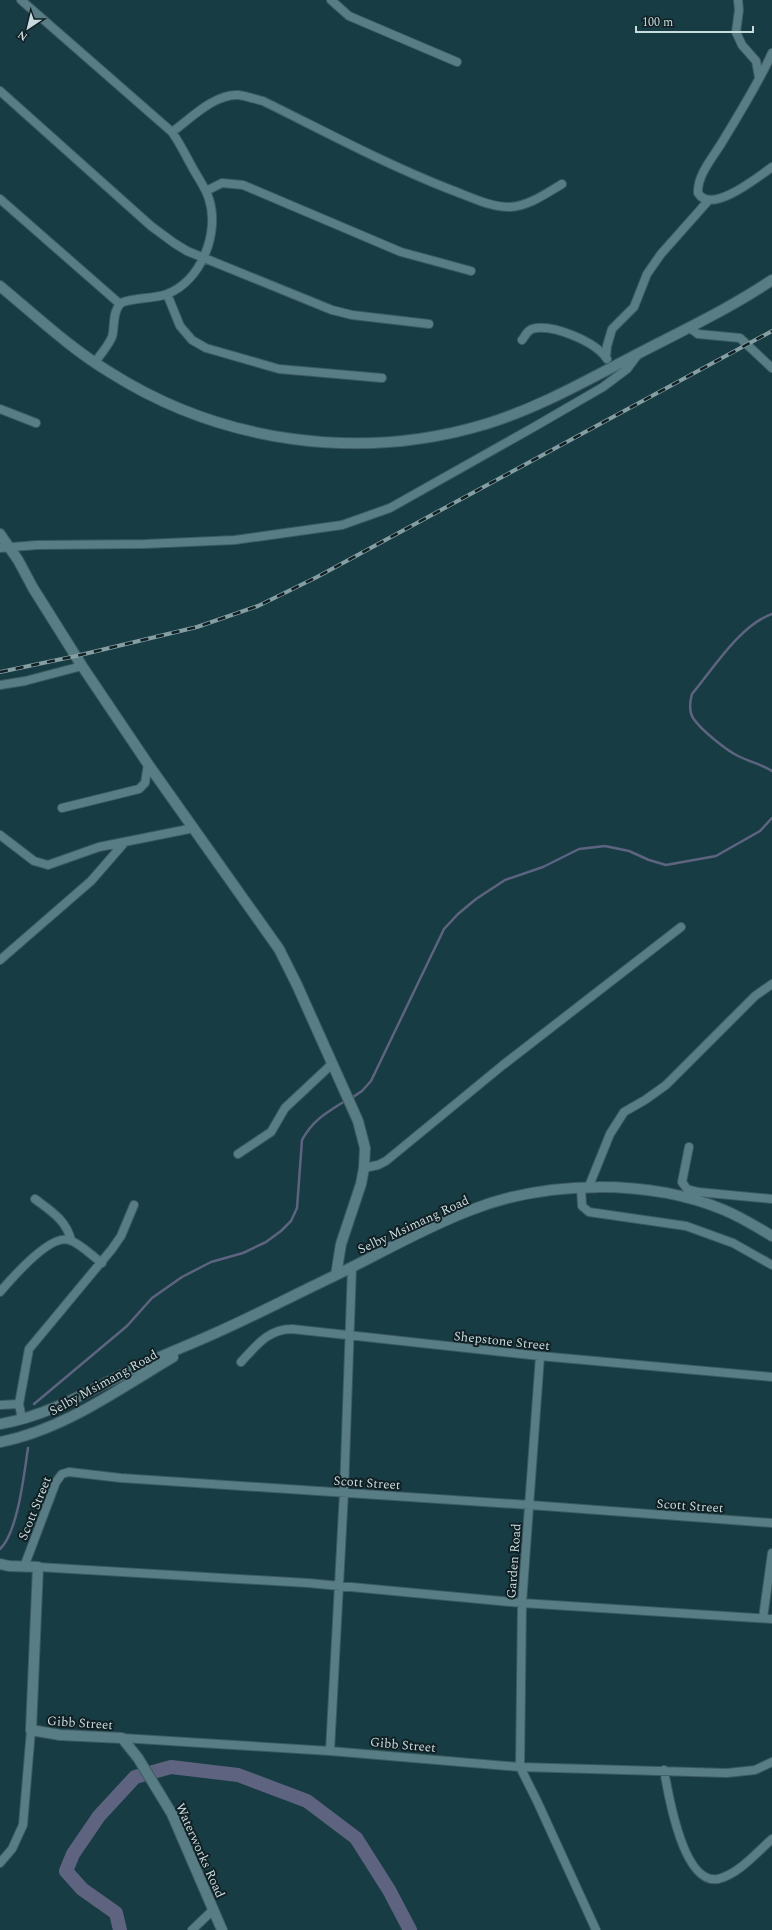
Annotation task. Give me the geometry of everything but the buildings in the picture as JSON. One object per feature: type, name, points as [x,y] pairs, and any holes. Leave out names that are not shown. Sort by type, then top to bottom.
[{"type":"street","points":[[21,0],[172,132],[206,191],[209,200],[211,222],[204,257],[179,287],[167,294],[147,299],[127,300],[120,304],[115,312],[113,331],[109,342],[95,362]]},
{"type":"street","points":[[331,0],[349,16],[457,62]]},
{"type":"street","points":[[738,0],[736,32],[742,45],[756,61],[759,78]]},
{"type":"street","points":[[772,53],[700,180],[698,193],[703,200],[708,201],[721,198],[736,192],[772,167]]},
{"type":"street","points":[[0,91],[174,244],[332,310],[352,315],[429,324]]},
{"type":"street","points":[[172,132],[210,104],[230,96],[238,95],[263,101],[422,179],[467,196],[497,205],[511,207],[523,204],[536,199],[562,184]]},
{"type":"street","points":[[206,191],[222,184],[243,185],[401,252],[471,271]]},
{"type":"street","points":[[0,199],[120,304]]},
{"type":"street","points":[[606,357],[607,346],[612,329],[634,307],[648,274],[661,254],[708,201]]},
{"type":"street","points":[[0,286],[75,348],[111,373],[148,394],[182,410],[217,422],[272,437],[303,442],[349,444],[408,440],[442,435],[486,424],[536,405],[690,328],[772,280]]},
{"type":"street","points":[[167,294],[180,326],[192,340],[206,348],[279,369],[382,378]]},
{"type":"street","points":[[690,328],[698,334],[740,338],[772,368]]},
{"type":"street","points":[[522,340],[528,332],[533,329],[554,330],[571,334],[584,341],[606,357],[612,367]]},
{"type":"street","points":[[5,548],[37,545],[145,544],[235,540],[342,525],[390,508],[603,387],[627,369],[640,352]]},
{"type":"street","points":[[0,409],[36,423]]},
{"type":"street","points":[[0,534],[5,548],[33,588],[82,666],[148,764],[279,949],[297,985],[358,1121],[364,1148],[364,1168],[359,1191],[341,1244],[336,1275]]},
{"type":"street","points":[[0,685],[25,681],[82,666]]},
{"type":"street","points":[[62,808],[139,789],[145,783],[148,764]]},
{"type":"street","points":[[0,835],[28,857],[42,865],[48,865],[99,847],[194,828]]},
{"type":"street","points":[[0,960],[91,881],[125,842]]},
{"type":"street","points":[[364,1168],[378,1165],[386,1161],[503,1065],[681,927]]},
{"type":"street","points":[[772,984],[755,996],[666,1085],[645,1100],[624,1112],[610,1134],[585,1187],[582,1206],[589,1212],[686,1226],[733,1243],[772,1265]]},
{"type":"street","points":[[238,1154],[271,1132],[286,1108],[332,1064]]},
{"type":"street","points":[[689,1147],[682,1182],[687,1189],[698,1192],[772,1199]]},
{"type":"street","name":"Selby Msimang Road","points":[[0,1424],[22,1419],[69,1400],[141,1365],[213,1334],[336,1275],[439,1223],[485,1204],[518,1195],[585,1187],[642,1191],[677,1196],[723,1210],[772,1236]]},
{"type":"street","points":[[723,1210],[727,1194]]},
{"type":"street","points":[[35,1199],[61,1218],[69,1230],[71,1240]]},
{"type":"street","points":[[22,1419],[19,1404],[29,1349],[102,1263],[121,1236],[134,1205]]},
{"type":"street","points":[[0,1292],[34,1256],[56,1242],[64,1239],[71,1240],[102,1263]]},
{"type":"street","points":[[330,1752],[344,1492],[351,1335],[352,1267]]},
{"type":"street","name":"Shepstone Street","points":[[241,1362],[265,1338],[283,1329],[540,1356],[772,1377]]},
{"type":"street","name":"Selby Msimang Road","points":[[0,1442],[45,1429],[68,1418],[213,1334]]},
{"type":"street","name":"Garden Road","points":[[520,1767],[522,1603],[540,1356]]},
{"type":"street","points":[[0,1405],[19,1404]]},
{"type":"street","name":"Scott Street","points":[[24,1567],[56,1482],[64,1473],[75,1472],[121,1478],[344,1492],[772,1523]]},
{"type":"street","points":[[763,1618],[772,1553]]},
{"type":"street","points":[[0,1564],[24,1567],[338,1586],[522,1603],[772,1619]]},
{"type":"street","points":[[0,1862],[12,1849],[23,1825],[31,1730],[38,1567]]},
{"type":"street","name":"Gibb Street","points":[[31,1730],[60,1735],[330,1752],[520,1767],[738,1773],[755,1770],[772,1762]]},
{"type":"street","name":"Waterworks Road","points":[[122,1738],[138,1758],[172,1814],[222,1930]]},
{"type":"street","points":[[520,1767],[596,1930]]},
{"type":"street","points":[[664,1770],[673,1816],[686,1852],[691,1863],[710,1878],[717,1879],[728,1875],[772,1839]]},
{"type":"street","points":[[192,1930],[213,1910]]},
{"type":"waterway","points":[[772,614],[749,628],[728,649],[692,694],[690,706],[693,718],[721,745],[738,756],[772,771]]},
{"type":"waterway","points":[[350,1099],[362,1091],[371,1081],[444,929],[458,914],[476,899],[505,880],[543,867],[579,849],[605,846],[629,851],[649,860],[666,865],[716,856],[760,831],[772,818]]},
{"type":"waterway","points":[[34,1404],[127,1326],[152,1298],[182,1277],[211,1262],[243,1253],[266,1242],[281,1231],[291,1221],[297,1208],[302,1140],[315,1122],[345,1101]]},
{"type":"waterway","points":[[0,1549],[6,1541],[16,1516],[28,1448]]},
{"type":"waterway","points":[[120,1930],[116,1913],[82,1889],[66,1871],[73,1854],[99,1816],[135,1777],[171,1767],[238,1775],[307,1801],[356,1838],[389,1890],[410,1930]]},
{"type":"railway","points":[[0,672],[76,656],[197,627],[258,606],[317,577],[772,331]]}]
